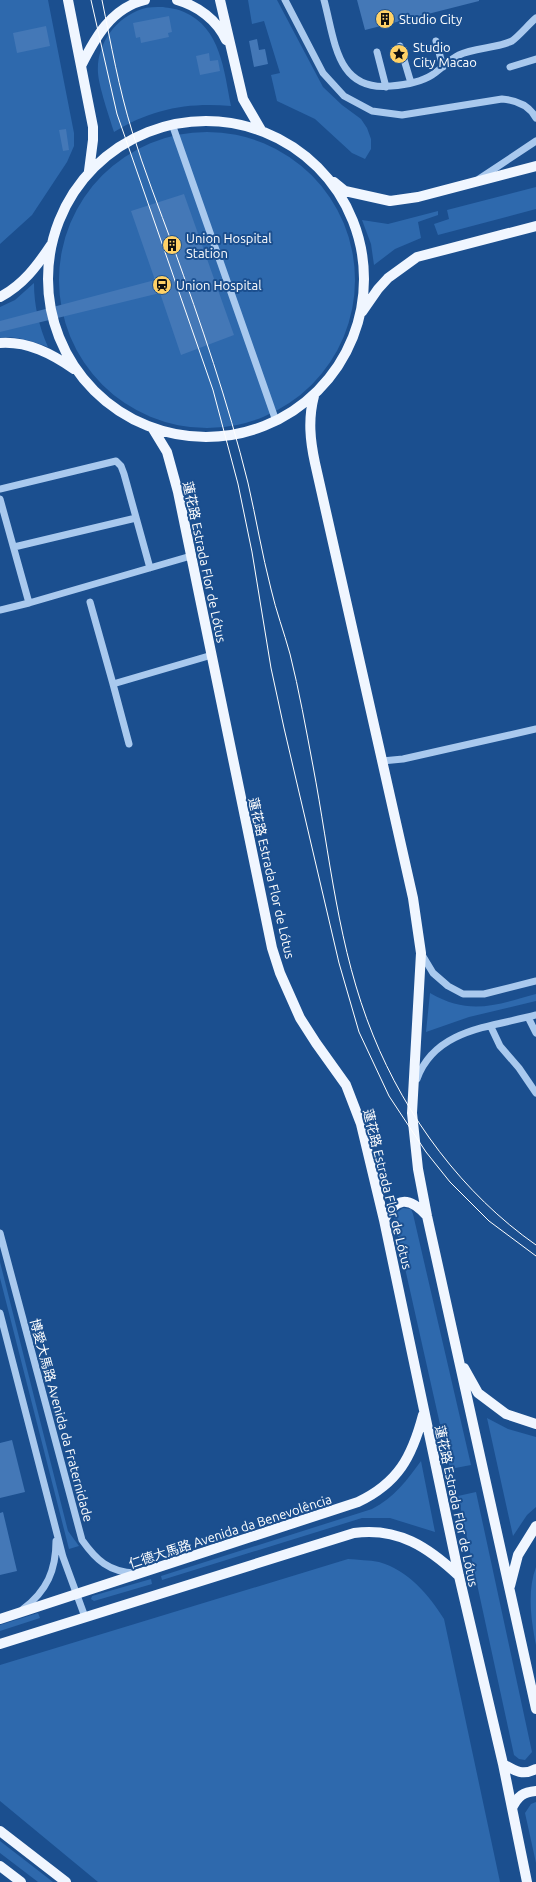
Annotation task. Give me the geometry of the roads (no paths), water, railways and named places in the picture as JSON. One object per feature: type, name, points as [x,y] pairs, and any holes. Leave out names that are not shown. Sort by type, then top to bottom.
[{"type":"main road","points":[[68,0],[93,127],[89,171]]},
{"type":"main road","points":[[81,66],[91,45],[104,25],[121,10],[145,0]]},
{"type":"main road","points":[[177,0],[201,10],[222,31],[232,51]]},
{"type":"main road","points":[[220,0],[243,99],[261,130]]},
{"type":"main road","points":[[77,372],[57,332],[50,303],[48,273],[52,243],[66,205],[89,171],[118,147],[151,130],[187,121],[225,121],[261,130],[284,141],[305,155],[345,191],[390,201],[418,197],[536,166]]},
{"type":"main road","points":[[0,343],[12,342],[41,350],[57,357],[77,372],[104,401],[122,414],[153,429],[181,436],[210,438],[238,435],[266,426],[292,413],[314,396],[335,372],[351,344],[361,314],[364,276],[359,239],[346,204],[324,173]]},
{"type":"main road","points":[[361,314],[378,289],[388,278],[417,257],[536,226]]},
{"type":"main road","points":[[0,297],[12,291],[25,279],[38,264],[52,243]]},
{"type":"main road","points":[[314,396],[310,424],[312,451],[413,898],[421,953],[420,994],[412,1113],[427,1216],[536,1709]]},
{"type":"main road","name":"蓮花路 Estrada Flor de Lótus","points":[[153,429],[161,441],[173,471],[272,948],[280,973],[304,1024],[346,1085],[361,1124],[384,1220],[424,1414],[459,1576],[503,1764],[527,1882]]},
{"type":"main road","points":[[384,1220],[391,1208],[397,1202],[404,1201],[418,1206],[427,1216]]},
{"type":"main road","points":[[459,1359],[478,1393],[506,1414],[536,1424]]},
{"type":"main road","name":"仁德大馬路 Avenida da Benevolência","points":[[0,1619],[358,1502],[376,1493],[396,1475],[416,1441],[424,1414]]},
{"type":"main road","points":[[510,1589],[518,1556],[536,1526]]},
{"type":"main road","points":[[0,1644],[354,1533],[368,1531],[381,1532],[404,1537],[434,1554],[459,1576]]},
{"type":"main road","points":[[503,1764],[520,1773],[531,1772],[536,1769]]},
{"type":"main road","points":[[512,1808],[517,1798],[524,1792],[536,1792]]},
{"type":"main road","points":[[0,1831],[66,1882]]},
{"type":"main road","points":[[0,1866],[21,1882]]},
{"type":"street","points":[[285,0],[322,73],[344,96],[372,111],[402,115],[502,99],[514,100],[525,105],[536,118]]},
{"type":"street","points":[[324,0],[340,61],[350,74],[363,84],[379,88],[411,83],[432,75],[459,55],[511,41],[536,18]]},
{"type":"street","points":[[436,41],[443,67]]},
{"type":"street","points":[[400,46],[411,83]]},
{"type":"street","points":[[377,52],[386,87]]},
{"type":"street","points":[[510,66],[536,60]]},
{"type":"street","points":[[172,124],[276,421]]},
{"type":"street","points":[[472,183],[536,141]]},
{"type":"street","points":[[0,489],[116,461],[122,470],[150,568]]},
{"type":"street","points":[[0,499],[29,603]]},
{"type":"street","points":[[14,548],[136,518]]},
{"type":"street","points":[[0,610],[191,556]]},
{"type":"street","points":[[90,602],[129,744]]},
{"type":"street","points":[[113,684],[212,655]]},
{"type":"street","points":[[382,761],[403,759],[536,730]]},
{"type":"street","points":[[421,953],[433,973],[448,986],[463,994],[484,994],[536,981]]},
{"type":"street","points":[[413,1089],[421,1067],[436,1049],[455,1036],[536,1015]]},
{"type":"street","points":[[528,1017],[536,1033]]},
{"type":"street","points":[[491,1027],[500,1046],[520,1068],[536,1093]]},
{"type":"street","name":"博愛大馬路 Avenida da Fraternidade","points":[[0,1233],[82,1540],[94,1556],[109,1567],[126,1572],[144,1573]]},
{"type":"street","points":[[0,1313],[63,1557],[85,1617]]},
{"type":"street","points":[[16,1614],[36,1599],[50,1579],[56,1555],[56,1531]]},
{"type":"tram line","points":[[91,0],[117,114],[213,390],[238,484],[252,552],[271,668],[284,728],[339,963],[359,1032],[389,1096],[426,1152],[450,1182],[489,1221],[536,1256]]},
{"type":"tram line","points":[[102,0],[127,115],[214,363],[248,483],[275,605],[290,654],[296,681],[313,766],[336,902],[351,969],[361,1002],[386,1065],[402,1095],[440,1152],[461,1178],[484,1202],[509,1225],[536,1245]]},
{"type":"place","name":"Studio City","points":[[385,19]]},
{"type":"place","name":"Studio City Macao","points":[[399,54]]},
{"type":"place","name":"Union Hospital Station","points":[[172,245]]},
{"type":"place","name":"Union Hospital","points":[[162,285]]}]
